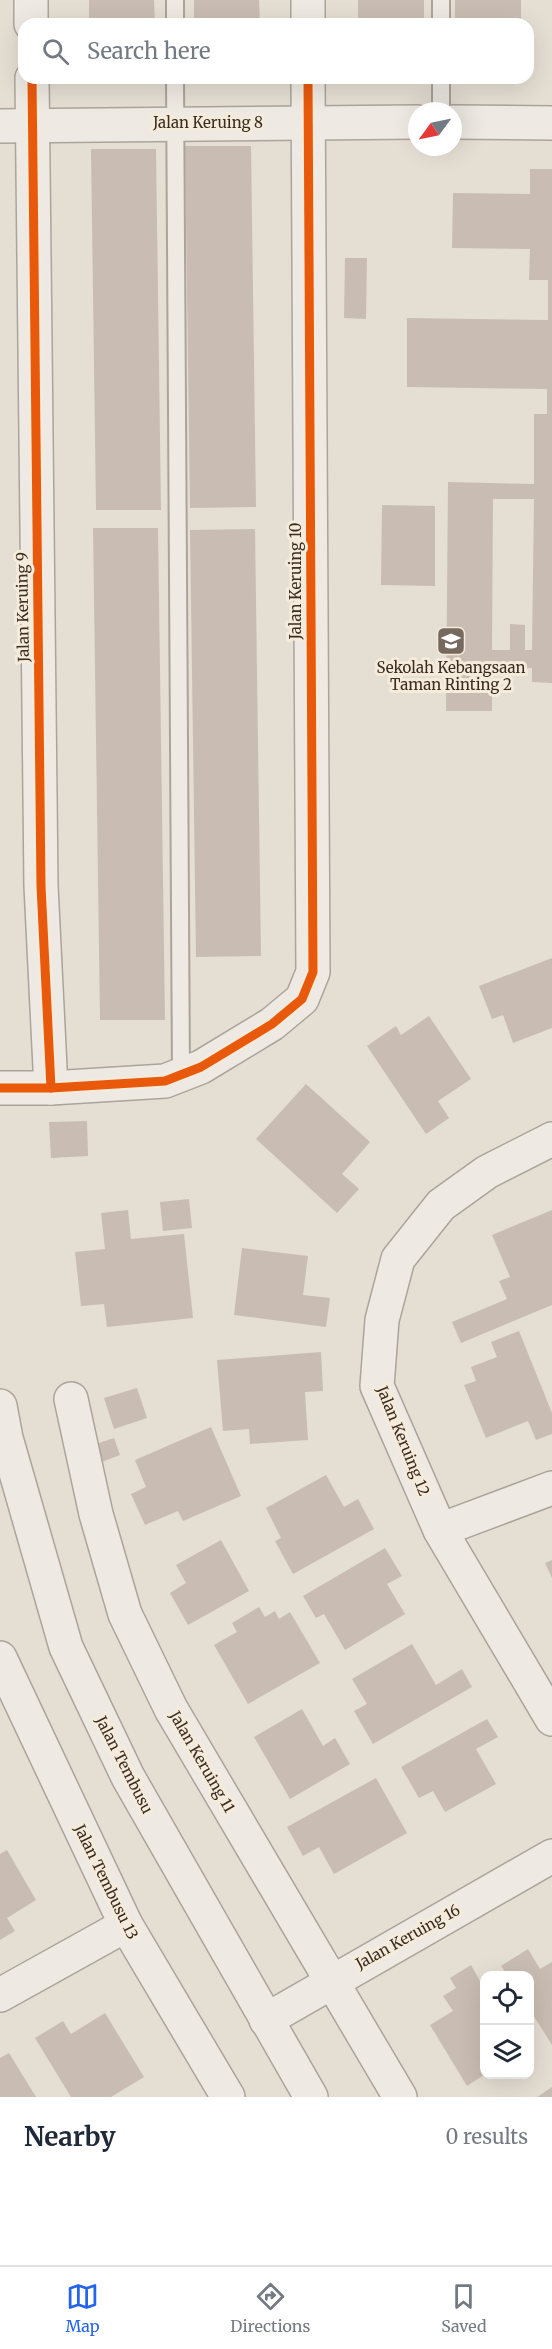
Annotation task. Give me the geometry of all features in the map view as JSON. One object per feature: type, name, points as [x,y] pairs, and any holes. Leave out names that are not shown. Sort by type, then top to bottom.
[{"type":"street","points":[[31,0],[31,18]]},
{"type":"street","points":[[308,0],[308,18]]},
{"type":"street","name":"Jalan Keruing 9","points":[[32,84],[41,886],[51,1088]]},
{"type":"street","name":"Jalan Keruing 10","points":[[181,1075],[201,1066],[272,1024],[302,999],[313,972],[308,84]]},
{"type":"street","name":"Jalan Keruing 8","points":[[0,126],[408,122]]},
{"type":"street","points":[[462,122],[552,123]]},
{"type":"street","points":[[0,1088],[51,1088],[165,1081],[181,1075]]},
{"type":"street","name":"Jalan Keruing 12","points":[[552,1139],[487,1172],[441,1205],[398,1259],[382,1320],[377,1386],[440,1530],[552,1719]]},
{"type":"street","name":"Jalan Keruing 11","points":[[71,1399],[96,1515],[125,1614],[171,1709],[400,2097]]},
{"type":"street","name":"Jalan Tembusu","points":[[0,1406],[6,1438],[66,1647],[128,1777],[311,2097]]},
{"type":"street","points":[[440,1530],[552,1488]]},
{"type":"street","name":"Jalan Tembusu 13","points":[[0,1658],[126,1925],[228,2097]]},
{"type":"street","name":"Jalan Keruing 16","points":[[266,2020],[330,1981],[552,1856]]},
{"type":"street","points":[[0,1995],[126,1925]]},
{"type":"lane","points":[[175,0],[175,18]]},
{"type":"lane","points":[[441,0],[441,18]]},
{"type":"lane","points":[[175,84],[181,1075]]},
{"type":"lane","points":[[441,84],[441,102]]},
{"type":"building","points":[[89,0],[154,0],[155,18],[89,18]]},
{"type":"building","points":[[194,0],[259,0],[260,18],[194,18]]},
{"type":"building","points":[[358,0],[424,0],[424,18],[358,18]]},
{"type":"building","points":[[455,0],[521,0],[521,18],[455,18]]},
{"type":"building","points":[[185,146],[251,146],[256,507],[190,508]]},
{"type":"building","points":[[91,149],[156,149],[161,510],[96,510]]},
{"type":"building","points":[[530,169],[552,169],[552,683],[532,682],[532,668],[492,667],[492,711],[446,711],[448,482],[534,484],[534,414],[547,414],[547,389],[407,387],[407,318],[548,320],[548,280],[529,280],[530,249],[452,248],[453,193],[530,194]],"holes":[[[493,499],[534,499],[532,650],[525,650],[525,625],[510,624],[510,650],[492,650]]]},
{"type":"building","points":[[345,258],[367,258],[366,319],[344,318]]},
{"type":"building","points":[[382,505],[435,506],[435,586],[381,585]]},
{"type":"building","points":[[93,528],[158,528],[165,1020],[100,1020]]},
{"type":"building","points":[[255,529],[261,956],[196,957],[190,530]]},
{"type":"building","points":[[552,958],[552,1028],[513,1043],[503,1015],[492,1019],[479,986]]},
{"type":"building","points":[[429,1016],[471,1079],[438,1101],[449,1118],[426,1134],[367,1046],[396,1026],[401,1035]]},
{"type":"building","points":[[306,1084],[370,1142],[342,1174],[359,1189],[337,1213],[256,1139]]},
{"type":"building","points":[[87,1121],[88,1156],[51,1158],[49,1122]]},
{"type":"building","points":[[189,1199],[192,1228],[163,1231],[160,1202]]},
{"type":"building","points":[[128,1210],[131,1239],[184,1234],[193,1318],[107,1327],[104,1304],[81,1306],[75,1252],[105,1249],[101,1213]]},
{"type":"building","points":[[552,1210],[552,1305],[461,1343],[452,1322],[507,1299],[499,1281],[510,1277],[492,1235]]},
{"type":"building","points":[[242,1248],[308,1256],[303,1295],[330,1298],[326,1327],[234,1315]]},
{"type":"building","points":[[519,1331],[552,1413],[552,1434],[536,1440],[528,1421],[486,1438],[464,1385],[476,1381],[471,1367],[497,1357],[491,1342]]},
{"type":"building","points":[[321,1352],[323,1391],[305,1392],[308,1440],[250,1444],[249,1429],[223,1431],[217,1360]]},
{"type":"building","points":[[137,1388],[147,1418],[114,1429],[104,1398]]},
{"type":"building","points":[[211,1427],[241,1496],[183,1521],[178,1511],[145,1525],[131,1494],[146,1487],[135,1460]]},
{"type":"building","points":[[114,1438],[120,1455],[102,1462],[96,1444]]},
{"type":"building","points":[[326,1475],[344,1507],[358,1499],[374,1529],[293,1574],[275,1541],[281,1538],[266,1508]]},
{"type":"building","points":[[221,1540],[249,1591],[188,1625],[170,1593],[186,1583],[176,1565]]},
{"type":"building","points":[[385,1548],[402,1576],[387,1584],[405,1614],[345,1650],[324,1614],[316,1618],[303,1596]]},
{"type":"building","points":[[552,1560],[552,1578],[545,1563]]},
{"type":"building","points":[[259,1607],[265,1617],[275,1611],[279,1619],[290,1612],[320,1663],[248,1704],[214,1645],[237,1632],[232,1623]]},
{"type":"building","points":[[412,1644],[436,1685],[462,1669],[472,1687],[373,1744],[354,1711],[367,1704],[352,1679]]},
{"type":"building","points":[[302,1709],[323,1746],[335,1738],[350,1764],[290,1799],[254,1737]]},
{"type":"building","points":[[487,1719],[498,1737],[476,1749],[496,1784],[445,1812],[433,1791],[419,1798],[401,1767]]},
{"type":"building","points":[[376,1778],[407,1833],[334,1874],[319,1847],[303,1856],[287,1827]]},
{"type":"building","points":[[7,1850],[36,1900],[7,1918],[15,1931],[0,1940],[0,1854]]},
{"type":"building","points":[[528,1949],[540,1969],[552,1962],[552,2045],[534,2016],[534,1971],[504,1971],[501,1966]]},
{"type":"building","points":[[471,1965],[480,1981],[480,2078],[467,2086],[430,2025],[453,2011],[443,1996],[456,1988],[450,1978]]},
{"type":"building","points":[[105,2013],[144,2077],[111,2097],[71,2097],[35,2038],[63,2021],[71,2034]]},
{"type":"building","points":[[9,2053],[36,2097],[0,2097],[0,2058]]},
{"type":"building","points":[[552,2087],[552,2097],[537,2097]]},
{"type":"cycle path","points":[[32,84],[41,886],[51,1088]]},
{"type":"cycle path","points":[[0,1088],[51,1088],[165,1081],[201,1067],[272,1024],[302,999],[313,972],[308,84]]},
{"type":"place","name":"Sekolah Kebangsaan Taman Rinting 2","points":[[451,641]]}]
